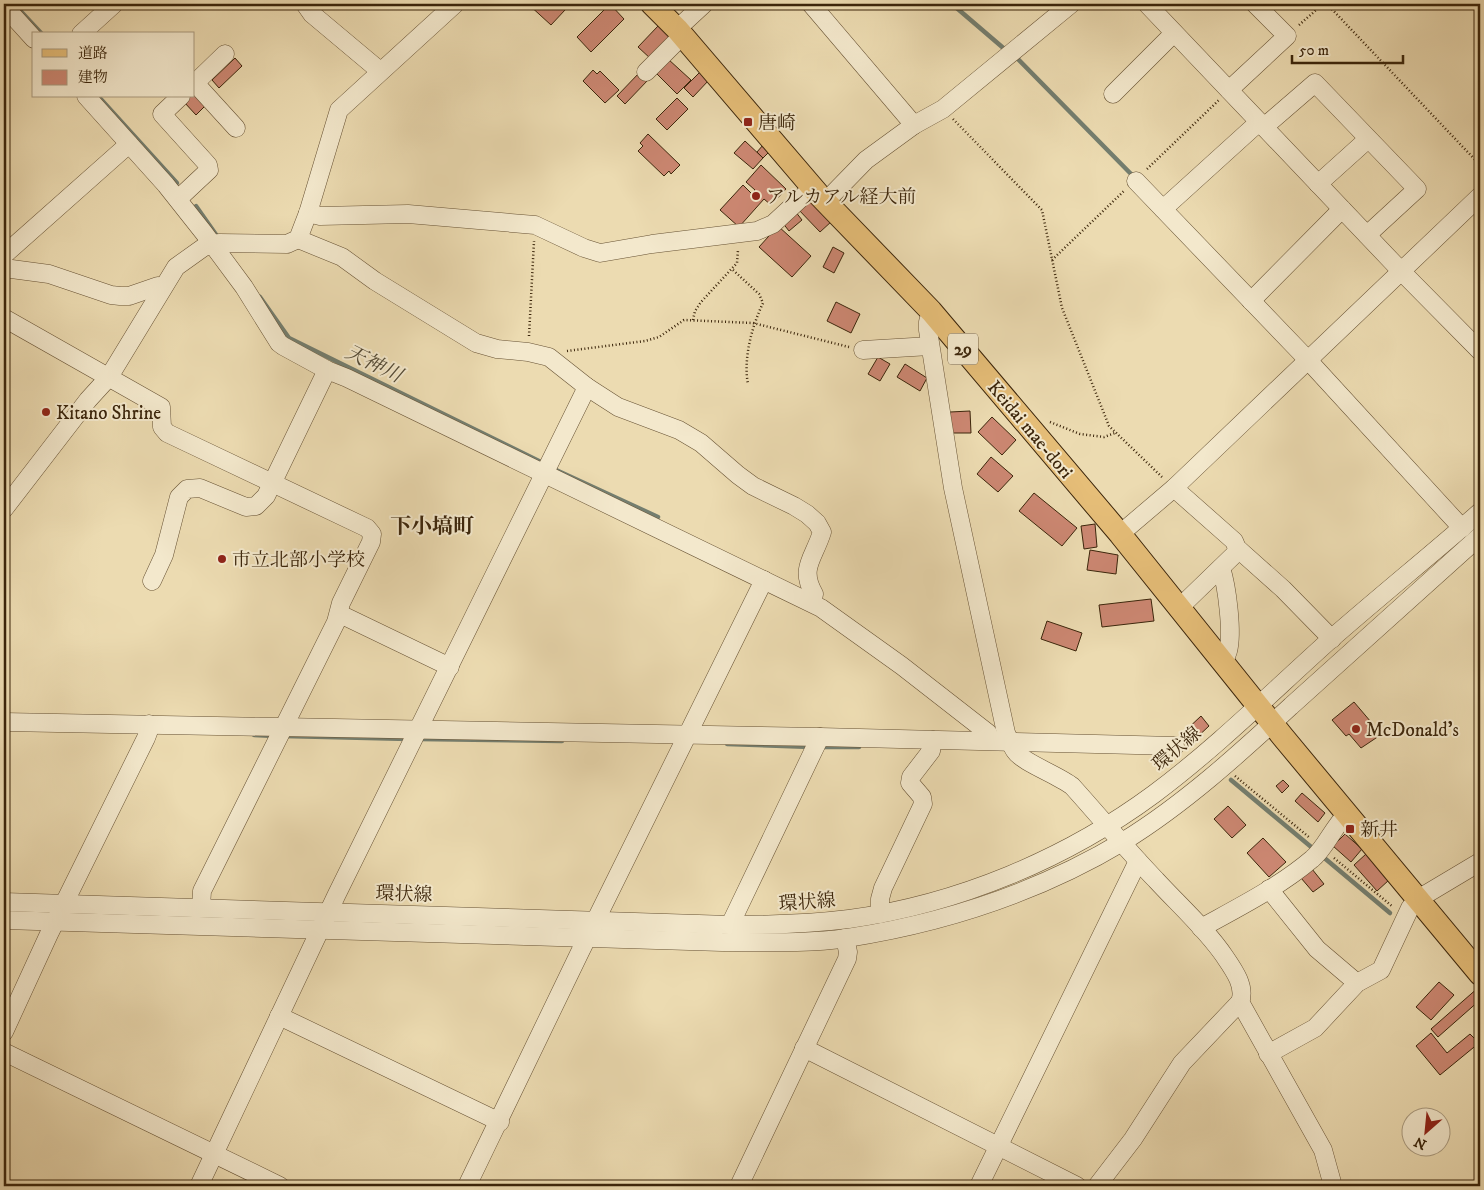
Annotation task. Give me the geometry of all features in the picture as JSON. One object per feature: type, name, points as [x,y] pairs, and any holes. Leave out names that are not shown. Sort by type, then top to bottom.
[{"type":"main road","name":"Keidai mae-dori","points":[[652,4],[680,33],[819,195],[931,311],[1120,534],[1266,715]]},
{"type":"main road","name":"29","points":[[1266,715],[1480,974]]},
{"type":"street","points":[[82,32],[114,4]]},
{"type":"street","points":[[305,4],[312,14],[380,71]]},
{"type":"street","points":[[4,509],[88,400],[109,377],[176,267],[204,247],[219,243],[287,244],[298,239],[308,214],[339,110],[455,4]]},
{"type":"street","points":[[646,72],[704,4]]},
{"type":"street","points":[[811,4],[914,125]]},
{"type":"street","points":[[308,214],[320,216],[408,214],[535,225],[584,248],[600,253],[652,244],[757,231],[773,224],[819,195],[914,125],[943,108],[1071,4]]},
{"type":"street","points":[[1147,4],[1366,235],[1480,351]]},
{"type":"street","points":[[1229,90],[1287,36],[1255,4]]},
{"type":"street","points":[[4,6],[32,37]]},
{"type":"street","points":[[1113,94],[1174,33]]},
{"type":"street","points":[[195,82],[225,54]]},
{"type":"street","points":[[1163,209],[1262,124],[1315,83],[1417,189],[1366,235]]},
{"type":"street","points":[[195,84],[236,128]]},
{"type":"street","points":[[88,98],[178,199],[244,287],[279,343],[283,346],[327,370],[812,603],[831,614],[902,666],[988,733],[990,740]]},
{"type":"street","points":[[178,98],[162,114],[208,165],[209,170],[178,199]]},
{"type":"street","points":[[1318,184],[1368,139]]},
{"type":"street","points":[[4,256],[129,144]]},
{"type":"street","points":[[1136,180],[1307,359],[1462,528]]},
{"type":"street","points":[[1120,534],[1174,488],[1307,359],[1480,196]]},
{"type":"street","points":[[1251,301],[1342,209]]},
{"type":"street","points":[[298,239],[342,256],[375,281],[476,343],[549,357],[587,387],[618,407],[679,430],[701,443],[753,486],[794,506],[817,523],[822,532],[807,569],[807,579],[814,594],[812,603]]},
{"type":"street","points":[[4,268],[49,274],[111,295],[129,296],[158,286],[163,288]]},
{"type":"street","points":[[931,311],[928,322],[930,346],[953,488],[1006,733],[1015,752],[1023,759],[1061,778],[1072,786],[1138,862],[1201,928],[1224,956],[1236,976],[1242,992],[1240,1002],[1182,1063],[1133,1139],[1097,1186]]},
{"type":"street","points":[[4,318],[161,407],[162,427],[167,433],[367,528],[372,534],[371,542],[340,602],[339,615],[202,892],[201,907]]},
{"type":"street","points":[[863,350],[930,346]]},
{"type":"street","points":[[152,581],[164,555],[180,497],[187,488],[200,488],[246,507],[256,506],[266,496],[327,370]]},
{"type":"street","points":[[199,1186],[321,929],[587,387]]},
{"type":"street","points":[[1174,488],[1234,541],[1238,549],[1284,589],[1332,639]]},
{"type":"street","name":"環状線","points":[[4,920],[722,942],[844,938],[942,918],[983,905],[1058,876],[1122,842],[1197,788],[1266,715],[1332,639],[1480,512]]},
{"type":"street","name":"環状線","points":[[4,902],[470,917],[596,919],[730,925],[800,924],[880,914],[942,899],[1049,858],[1107,825],[1154,794],[1266,715],[1479,540]]},
{"type":"street","points":[[1179,608],[1238,549]]},
{"type":"street","points":[[1220,568],[1224,580],[1230,635],[1228,652],[1223,662]]},
{"type":"street","points":[[467,1186],[500,1122],[596,919],[764,580]]},
{"type":"street","points":[[339,615],[450,667]]},
{"type":"street","points":[[4,722],[990,740],[1175,746]]},
{"type":"street","points":[[4,1032],[146,738],[149,724]]},
{"type":"street","points":[[730,925],[820,737]]},
{"type":"street","points":[[880,914],[880,899],[883,888],[923,804],[922,797],[910,783],[911,777],[931,751],[933,740]]},
{"type":"street","points":[[1201,928],[1270,889],[1314,858],[1339,821],[1347,814]]},
{"type":"street","points":[[979,1186],[1138,862]]},
{"type":"street","points":[[1268,1054],[1315,1028],[1357,983],[1381,970],[1410,908],[1418,899],[1480,862]]},
{"type":"street","points":[[1270,889],[1317,949],[1357,983]]},
{"type":"street","points":[[739,1186],[847,959],[848,952],[844,938]]},
{"type":"street","points":[[1240,1002],[1323,1150],[1333,1186]]},
{"type":"street","points":[[280,1016],[500,1122]]},
{"type":"street","points":[[804,1048],[1077,1186]]},
{"type":"street","points":[[4,1052],[280,1186]]},
{"type":"path","points":[[1287,36],[1325,4],[1480,165]]},
{"type":"path","points":[[943,108],[1042,210],[1062,308],[1109,426],[1174,488]]},
{"type":"path","points":[[528,352],[535,225]]},
{"type":"path","points":[[693,320],[695,311],[702,302],[737,264],[739,233]]},
{"type":"path","points":[[733,270],[759,294],[763,303],[754,323],[745,370],[748,384]]},
{"type":"path","points":[[549,357],[565,351],[645,341],[659,337],[684,320],[754,323],[863,350]]},
{"type":"path","points":[[1049,422],[1080,434],[1104,437],[1115,433]]},
{"type":"building","points":[[528,4],[559,4],[565,10],[551,25]]},
{"type":"building","points":[[610,4],[624,19],[591,52],[577,37]]},
{"type":"building","points":[[658,26],[671,38],[651,59],[638,47]]},
{"type":"building","points":[[235,58],[242,66],[219,88],[212,80]]},
{"type":"building","points":[[668,59],[691,80],[677,94],[655,72]]},
{"type":"building","points":[[593,70],[597,74],[600,71],[619,90],[605,103],[583,81]]},
{"type":"building","points":[[640,72],[648,80],[625,104],[617,96]]},
{"type":"building","points":[[700,72],[709,80],[693,97],[684,88]]},
{"type":"building","points":[[195,94],[206,105],[196,115],[184,102],[188,98],[195,98]]},
{"type":"building","points":[[677,98],[688,109],[667,130],[656,119]]},
{"type":"building","points":[[648,134],[680,165],[671,174],[669,171],[664,176],[638,151],[643,146],[640,143]]},
{"type":"building","points":[[745,141],[763,158],[753,169],[734,153]]},
{"type":"building","points":[[763,145],[770,151],[763,158],[757,152]]},
{"type":"building","name":"アルカアル経大前","points":[[761,165],[786,189],[771,205],[764,199],[739,227],[720,210],[743,185],[752,194],[755,190],[746,182]]},
{"type":"building","points":[[809,198],[832,221],[820,232],[797,208]]},
{"type":"building","points":[[795,211],[802,220],[789,231],[782,222]]},
{"type":"building","points":[[778,226],[811,256],[792,277],[759,247]]},
{"type":"building","points":[[833,247],[844,253],[834,273],[823,267]]},
{"type":"building","points":[[836,302],[860,314],[851,333],[827,321]]},
{"type":"building","points":[[878,357],[890,364],[880,381],[868,374]]},
{"type":"building","points":[[905,364],[927,378],[920,391],[897,377]]},
{"type":"building","points":[[970,411],[971,433],[950,433],[950,412]]},
{"type":"building","points":[[992,417],[1016,440],[1002,455],[978,432]]},
{"type":"building","points":[[991,457],[1013,476],[998,492],[977,474]]},
{"type":"building","points":[[1034,493],[1077,528],[1062,546],[1019,511]]},
{"type":"building","points":[[1095,524],[1097,547],[1084,549],[1081,526]]},
{"type":"building","points":[[1090,550],[1118,555],[1116,574],[1087,570]]},
{"type":"building","points":[[1151,599],[1154,621],[1102,627],[1099,605]]},
{"type":"building","points":[[1047,621],[1082,633],[1076,651],[1041,639]]},
{"type":"building","name":"McDonald's","points":[[1354,702],[1371,722],[1368,724],[1379,736],[1361,748],[1349,734],[1346,736],[1332,720]]},
{"type":"building","points":[[1201,716],[1209,726],[1193,741],[1184,732]]},
{"type":"building","points":[[1283,780],[1289,786],[1282,793],[1276,786]]},
{"type":"building","points":[[1302,793],[1325,813],[1318,822],[1295,801]]},
{"type":"building","points":[[1228,806],[1246,825],[1232,838],[1214,819]]},
{"type":"building","points":[[1345,834],[1362,849],[1351,862],[1333,846]]},
{"type":"building","points":[[1263,838],[1286,862],[1269,877],[1247,853]]},
{"type":"building","points":[[1366,854],[1389,880],[1377,891],[1354,865]]},
{"type":"building","points":[[1312,869],[1324,884],[1313,892],[1301,878]]},
{"type":"building","points":[[1439,982],[1454,995],[1431,1020],[1416,1007]]},
{"type":"building","points":[[1479,987],[1480,1000],[1438,1037],[1431,1029]]},
{"type":"building","points":[[1431,1033],[1447,1053],[1470,1034],[1479,1043],[1440,1075],[1416,1046]]},
{"type":"waterway","name":"天神川","points":[[14,4],[40,32]]},
{"type":"waterway","points":[[952,4],[1008,52]]},
{"type":"waterway","points":[[1015,56],[1133,176]]},
{"type":"waterway","name":"天神川","points":[[100,98],[177,183]]},
{"type":"waterway","name":"天神川","points":[[196,206],[217,236]]},
{"type":"waterway","name":"天神川","points":[[260,297],[289,338],[541,462]]},
{"type":"waterway","name":"天神川","points":[[556,470],[658,517]]},
{"type":"waterway","points":[[254,735],[274,736]]},
{"type":"waterway","points":[[284,736],[409,739]]},
{"type":"waterway","points":[[419,739],[562,741]]},
{"type":"waterway","points":[[727,744],[811,747]]},
{"type":"waterway","points":[[819,747],[859,747]]},
{"type":"waterway","points":[[1231,780],[1316,851]]},
{"type":"waterway","points":[[1322,856],[1390,913]]},
{"type":"place","name":"唐崎","points":[[748,122]]},
{"type":"place","name":"アルカアル経大前","points":[[756,196]]},
{"type":"place","name":"Kitano Shrine","points":[[46,412]]},
{"type":"place","name":"市立北部小学校","points":[[222,559]]},
{"type":"place","name":"McDonald's","points":[[1356,729]]},
{"type":"place","name":"新井","points":[[1350,829]]},
{"type":"district","name":"下小塙町","points":[[432,526]]}]
